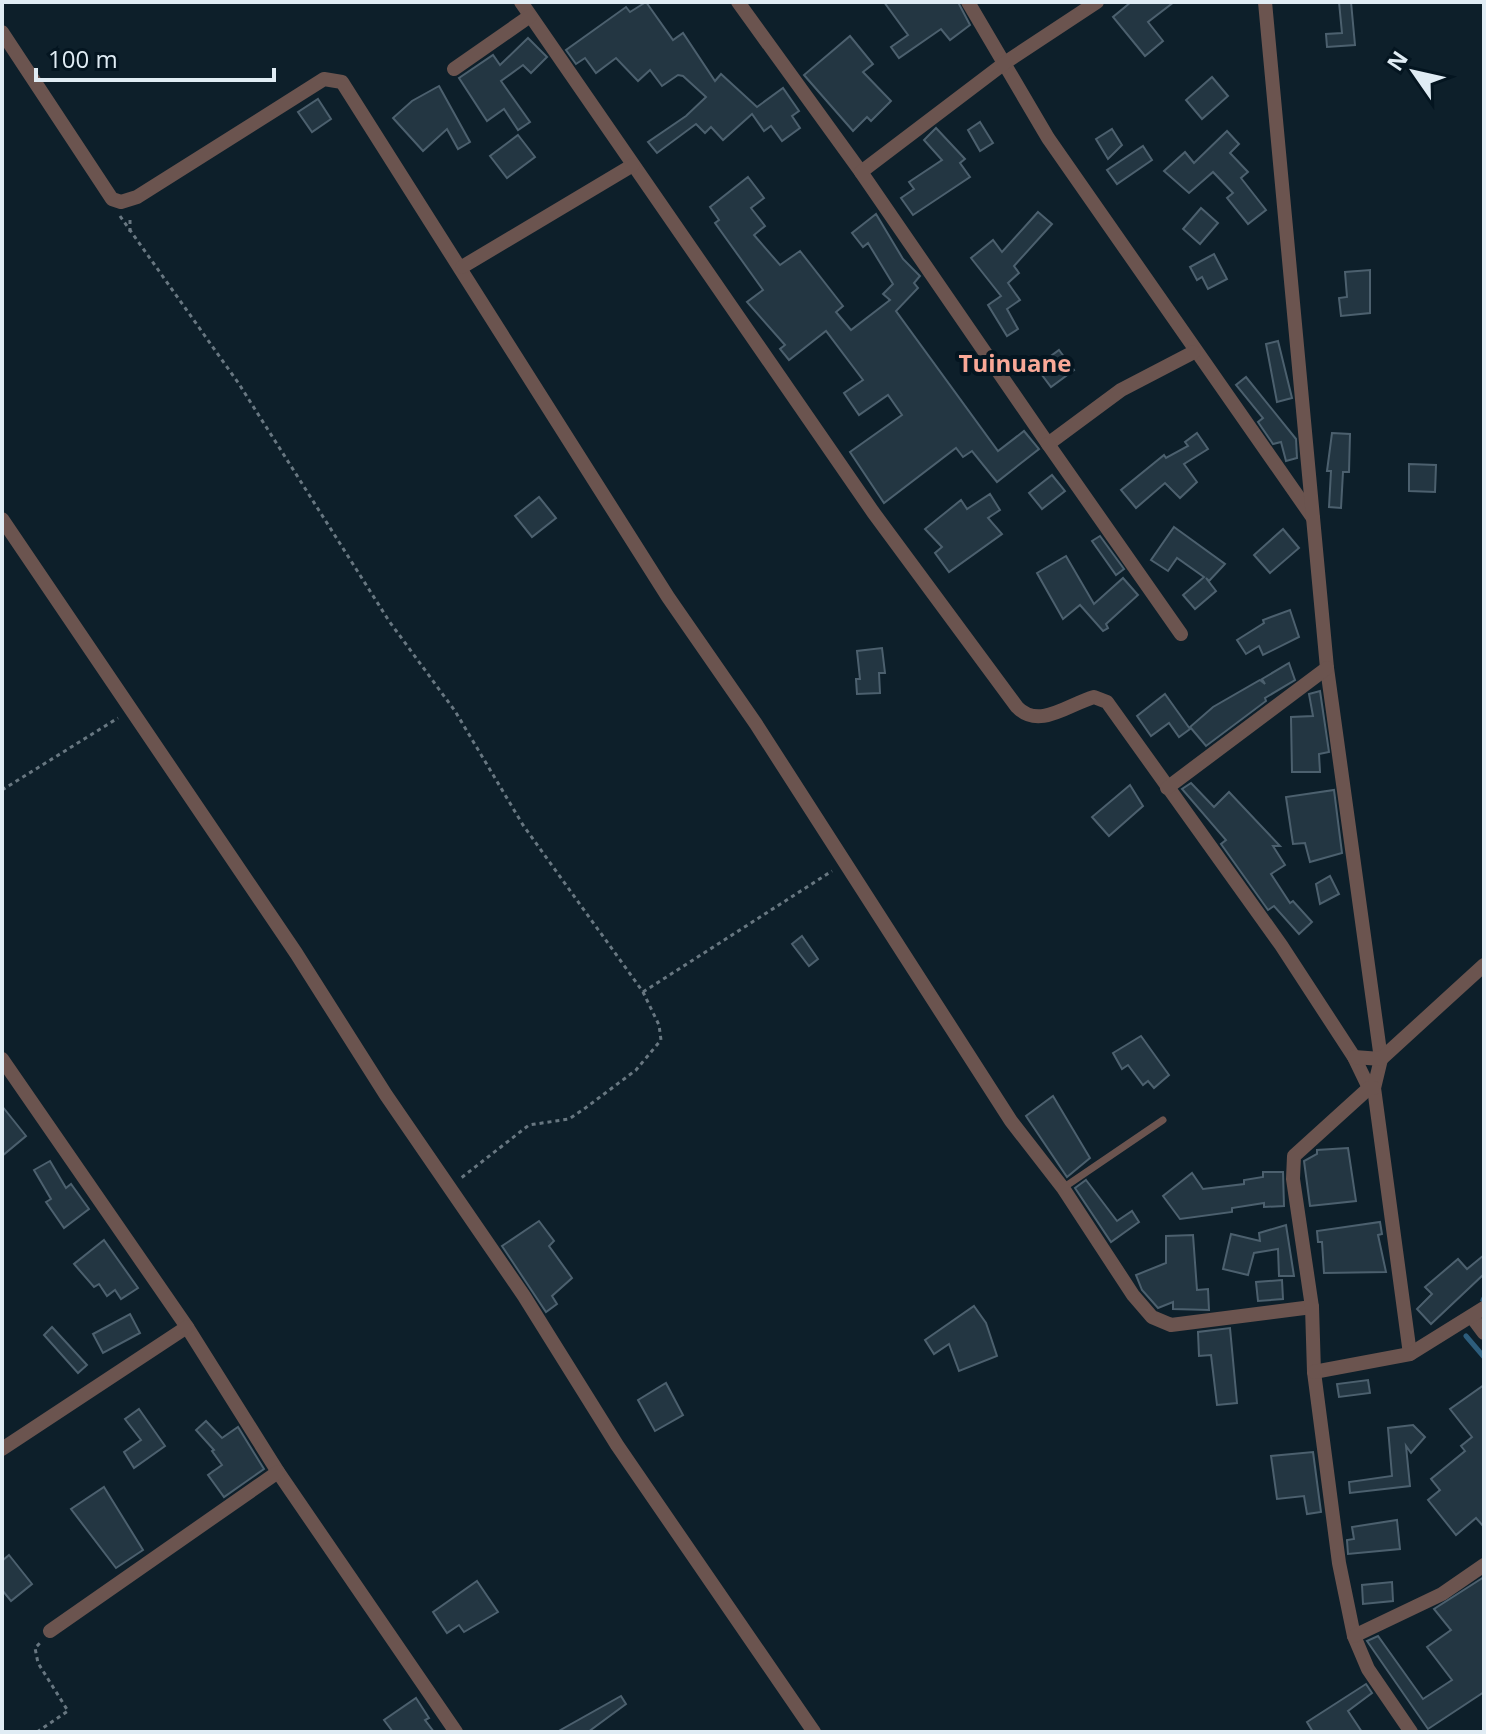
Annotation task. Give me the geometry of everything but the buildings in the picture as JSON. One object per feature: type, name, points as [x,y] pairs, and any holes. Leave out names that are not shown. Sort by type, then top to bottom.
[{"type":"street","points":[[521,2],[873,512],[1017,707],[1031,718],[1041,718],[1094,697],[1107,702],[1281,945],[1371,1088],[1410,1354]]},
{"type":"street","points":[[738,2],[861,172],[1181,634]]},
{"type":"street","points":[[968,2],[1048,138],[1106,217],[1194,352],[1316,522]]},
{"type":"street","points":[[861,172],[1006,62],[1097,2]]},
{"type":"street","points":[[1265,2],[1290,289],[1316,522],[1327,668],[1381,1059],[1371,1088],[1294,1156],[1293,1179],[1312,1307],[1314,1372],[1339,1563],[1354,1636],[1368,1669],[1411,1732]]},
{"type":"street","points":[[454,69],[530,16]]},
{"type":"street","points":[[2,32],[112,199],[130,200],[324,79],[342,82],[462,267],[668,597],[756,724],[1011,1121],[1063,1188],[1133,1295],[1161,1323],[1171,1325],[1312,1307]]},
{"type":"street","points":[[462,267],[633,165]]},
{"type":"street","points":[[1048,444],[1121,390],[1194,352]]},
{"type":"street","points":[[2,519],[524,1296],[617,1445],[814,1732]]},
{"type":"street","points":[[1167,788],[1327,668]]},
{"type":"street","points":[[1354,1057],[1381,1059],[1484,965]]},
{"type":"street","points":[[2,1059],[187,1327],[278,1472],[456,1732]]},
{"type":"street","points":[[1314,1372],[1410,1354],[1478,1312],[1484,1333]]},
{"type":"street","points":[[2,1449],[187,1327]]},
{"type":"street","points":[[50,1631],[278,1472]]},
{"type":"street","points":[[1354,1636],[1442,1594],[1484,1565]]},
{"type":"lane","points":[[1063,1188],[1163,1120]]},
{"type":"path","points":[[112,199],[145,254],[239,384],[389,621],[455,711],[523,825],[643,992],[659,1025],[661,1040],[636,1070],[569,1119],[529,1125],[449,1187]]},
{"type":"path","points":[[2,790],[129,711]]},
{"type":"path","points":[[643,992],[822,876],[847,865]]},
{"type":"path","points":[[37,1732],[68,1711],[38,1663],[35,1648],[50,1631]]},
{"type":"waterway","points":[[1466,1336],[1484,1357]]},
{"type":"district","name":"Tuinuane","points":[[1015,364]]}]
